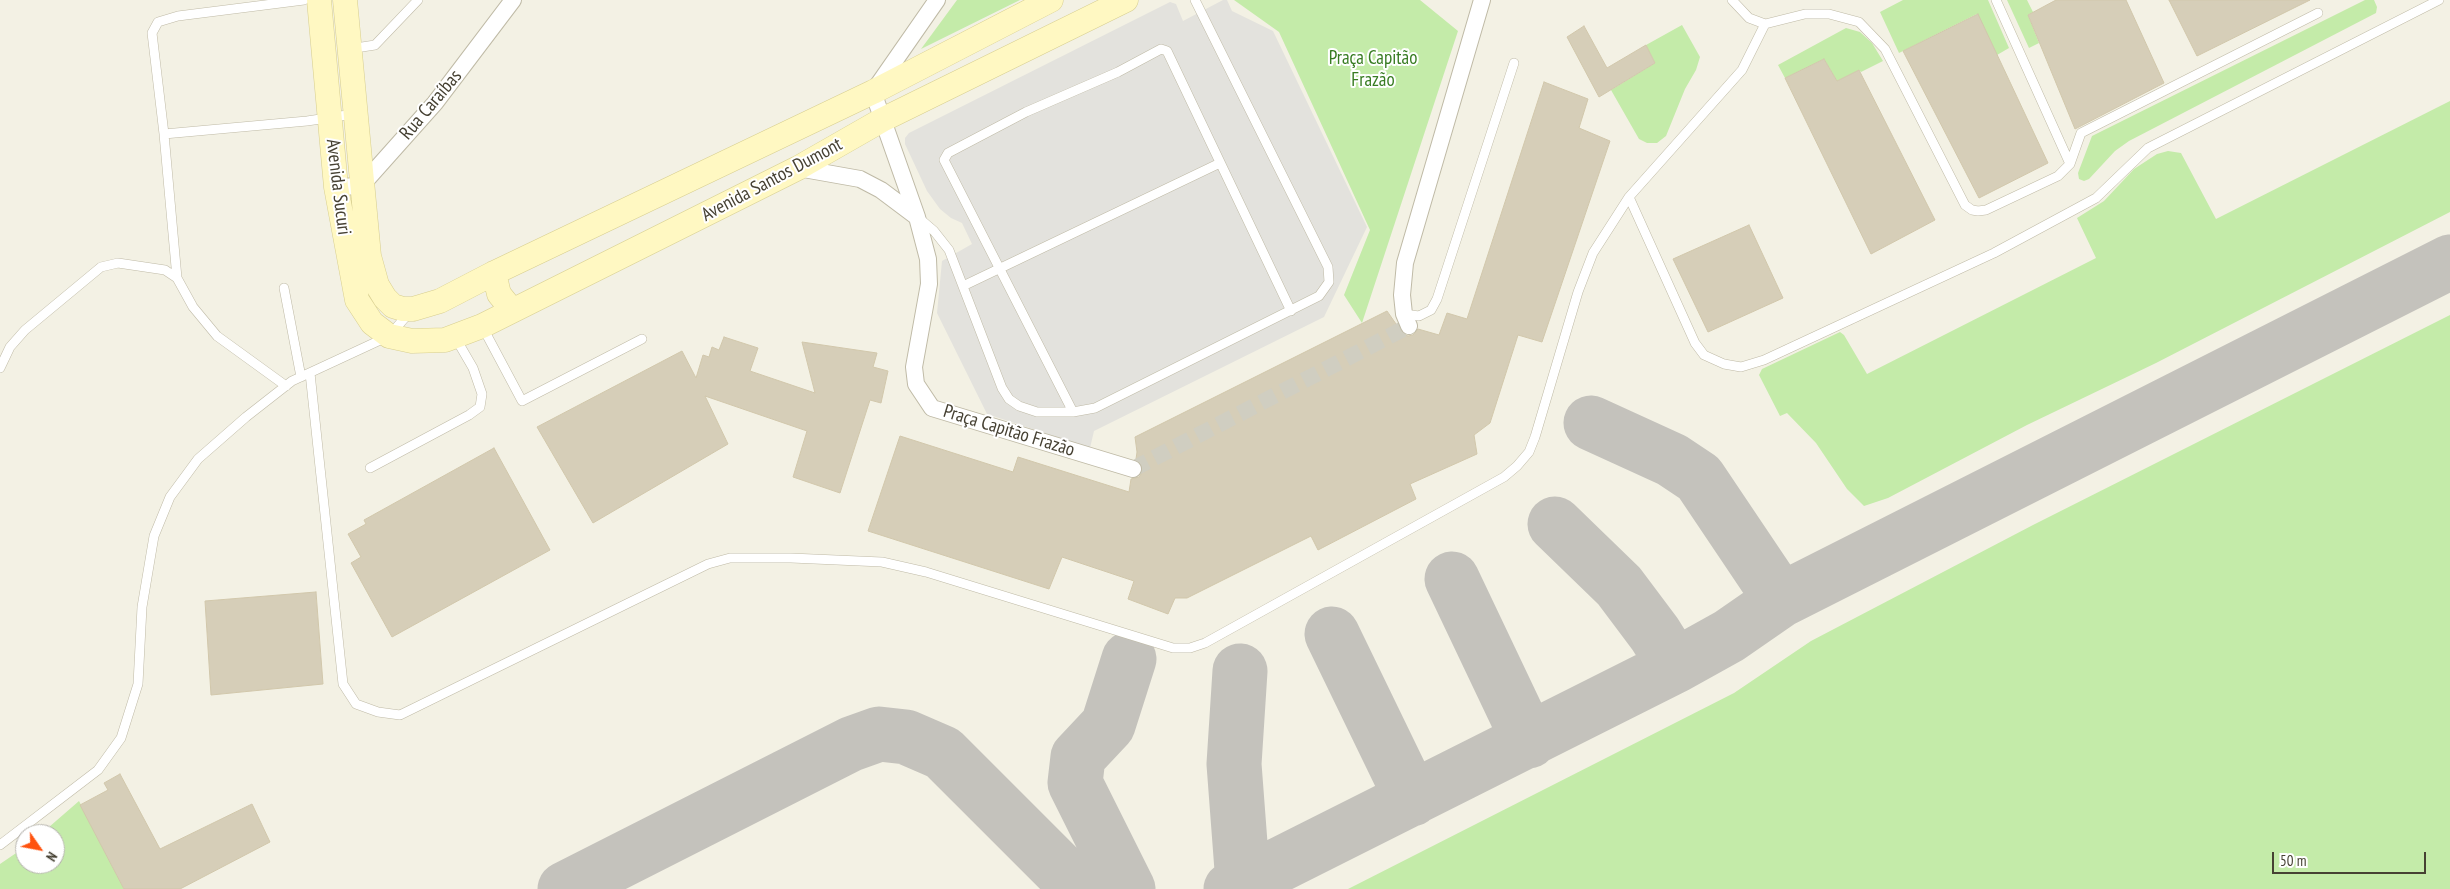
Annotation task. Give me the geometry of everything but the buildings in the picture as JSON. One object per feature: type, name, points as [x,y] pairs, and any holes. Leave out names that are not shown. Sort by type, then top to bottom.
[{"type":"main road","name":"Avenida Sucuri","points":[[319,0],[336,187],[357,300],[372,323],[389,336],[412,342]]},
{"type":"main road","name":"Avenida Sucuri","points":[[345,0],[369,256],[377,285],[384,298],[393,306],[413,309]]},
{"type":"main road","name":"Avenida Santos Dumont","points":[[413,309],[440,301],[494,273],[705,174],[873,92],[1051,0]]},
{"type":"main road","name":"Avenida Santos Dumont","points":[[412,342],[445,340],[482,326],[798,168],[882,120],[1126,0]]},
{"type":"main road","points":[[705,174],[721,207]]},
{"type":"main road","points":[[494,273],[499,294],[512,310]]},
{"type":"street","name":"Rua Caraíbas","points":[[361,186],[435,103],[513,0]]},
{"type":"street","points":[[873,92],[937,0]]},
{"type":"street","points":[[1406,320],[1402,295],[1405,263],[1482,0]]},
{"type":"street","name":"Praça Capitão Frazão","points":[[873,92],[917,217],[928,259],[928,284],[914,367],[916,384],[932,408],[1133,469]]},
{"type":"street","points":[[798,168],[860,179],[881,190],[917,217]]},
{"type":"street","points":[[336,187],[361,186]]},
{"type":"lane","points":[[286,386],[217,336],[193,307],[177,278],[164,134],[152,33],[158,22],[178,16],[304,0]]},
{"type":"lane","points":[[349,49],[375,45],[418,0]]},
{"type":"lane","points":[[917,217],[950,250],[995,374],[1010,399],[1019,406],[1037,412],[1074,412],[1095,408],[1319,296],[1329,282],[1328,267],[1195,0]]},
{"type":"lane","points":[[1732,0],[1749,18],[1765,24],[1805,14],[1829,14],[1859,22],[1884,49],[1965,205],[1972,210],[1986,210],[2058,176],[2070,164],[2081,133],[2318,13]]},
{"type":"lane","points":[[1996,0],[2070,164]]},
{"type":"lane","points":[[1629,197],[1695,343],[1704,354],[1724,364],[1741,367],[1764,360],[1994,253],[2096,198],[2148,148],[2439,0]]},
{"type":"lane","points":[[310,373],[343,684],[356,704],[378,712],[400,715],[708,564],[730,558],[791,558],[882,562],[926,572],[1173,648],[1190,648],[1206,643],[1495,482],[1517,466],[1530,452],[1578,292],[1594,253],[1629,197],[1742,70],[1765,24]]},
{"type":"lane","points":[[1074,412],[1001,267],[944,160],[948,154],[1026,112],[1118,72],[1164,49],[1291,311]]},
{"type":"lane","points":[[1406,320],[1431,310],[1437,298],[1514,63]]},
{"type":"lane","points":[[164,134],[355,114]]},
{"type":"lane","points":[[963,286],[1220,163]]},
{"type":"lane","points":[[0,368],[10,347],[25,330],[101,267],[118,263],[165,270],[177,278]]},
{"type":"lane","points":[[284,288],[301,377]]},
{"type":"lane","points":[[0,845],[98,770],[121,738],[138,684],[142,607],[154,536],[170,497],[198,459],[246,417],[286,386],[301,377],[389,336],[413,309]]},
{"type":"lane","points":[[482,326],[522,401],[642,339]]},
{"type":"lane","points":[[370,468],[469,415],[480,407],[482,394],[473,368],[455,337]]},
{"type":"green space","points":[[957,0],[1020,0],[921,49]]},
{"type":"green space","name":"Praça Capitão Frazão","points":[[1234,0],[1420,0],[1458,31],[1362,323],[1344,295],[1370,230],[1279,32]]},
{"type":"green space","points":[[1903,0],[1988,0],[2009,48],[1997,55],[1977,14],[1899,53],[1880,12]]},
{"type":"green space","points":[[2007,0],[2027,0],[2033,12],[2028,15],[2039,43],[2029,48]]},
{"type":"green space","points":[[2365,0],[2374,0],[2377,7],[2376,13],[2129,141],[2115,151],[2089,179],[2084,181],[2079,179],[2078,173],[2092,136]]},
{"type":"green space","points":[[1682,25],[1700,57],[1666,136],[1657,143],[1647,143],[1639,139],[1611,90],[1655,63],[1646,45]]},
{"type":"green space","points":[[1846,28],[1860,32],[1872,43],[1883,61],[1837,81],[1824,59],[1785,78],[1778,65]]},
{"type":"green space","points":[[2450,101],[2450,212],[2156,363],[2027,425],[1888,498],[1864,506],[1847,489],[1816,443],[1787,413],[1780,416],[1759,375],[1762,369],[1840,332],[1844,335],[1867,374],[2096,258],[2077,218],[2104,201],[2134,169],[2157,154],[2168,151],[2181,153],[2216,219]]},
{"type":"green space","points":[[2450,315],[2450,889],[1348,889],[1734,693],[1811,641],[2033,525]]},
{"type":"green space","points":[[79,801],[124,889],[0,889],[0,864],[15,854],[15,874],[65,874],[65,824],[53,824]]},
{"type":"shaded area","points":[[1223,0],[1227,0],[1232,11],[1273,31],[1367,227],[1324,317],[1094,431],[1090,448],[987,414],[937,313],[942,261],[972,244],[962,223],[951,218],[940,209],[927,191],[905,144],[905,138],[909,133],[1170,2],[1176,4],[1183,21]]},
{"type":"taxiway","points":[[1231,889],[1675,666],[1729,636],[1781,600],[2450,262]]},
{"type":"taxiway","points":[[1591,423],[1672,460],[1699,478],[1781,600]]},
{"type":"taxiway","points":[[1555,524],[1619,586],[1655,634],[1675,666]]},
{"type":"taxiway","points":[[1452,579],[1529,741]]},
{"type":"taxiway","points":[[1332,634],[1412,799]]},
{"type":"taxiway","points":[[1128,889],[1075,783],[1078,757],[1108,725],[1129,659]]},
{"type":"taxiway","points":[[1240,671],[1234,764],[1243,883]]},
{"type":"taxiway","points":[[565,889],[851,744],[879,734],[906,737],[943,753],[1079,889]]},
{"type":"tunnel","points":[[1133,469],[1409,326]]}]
